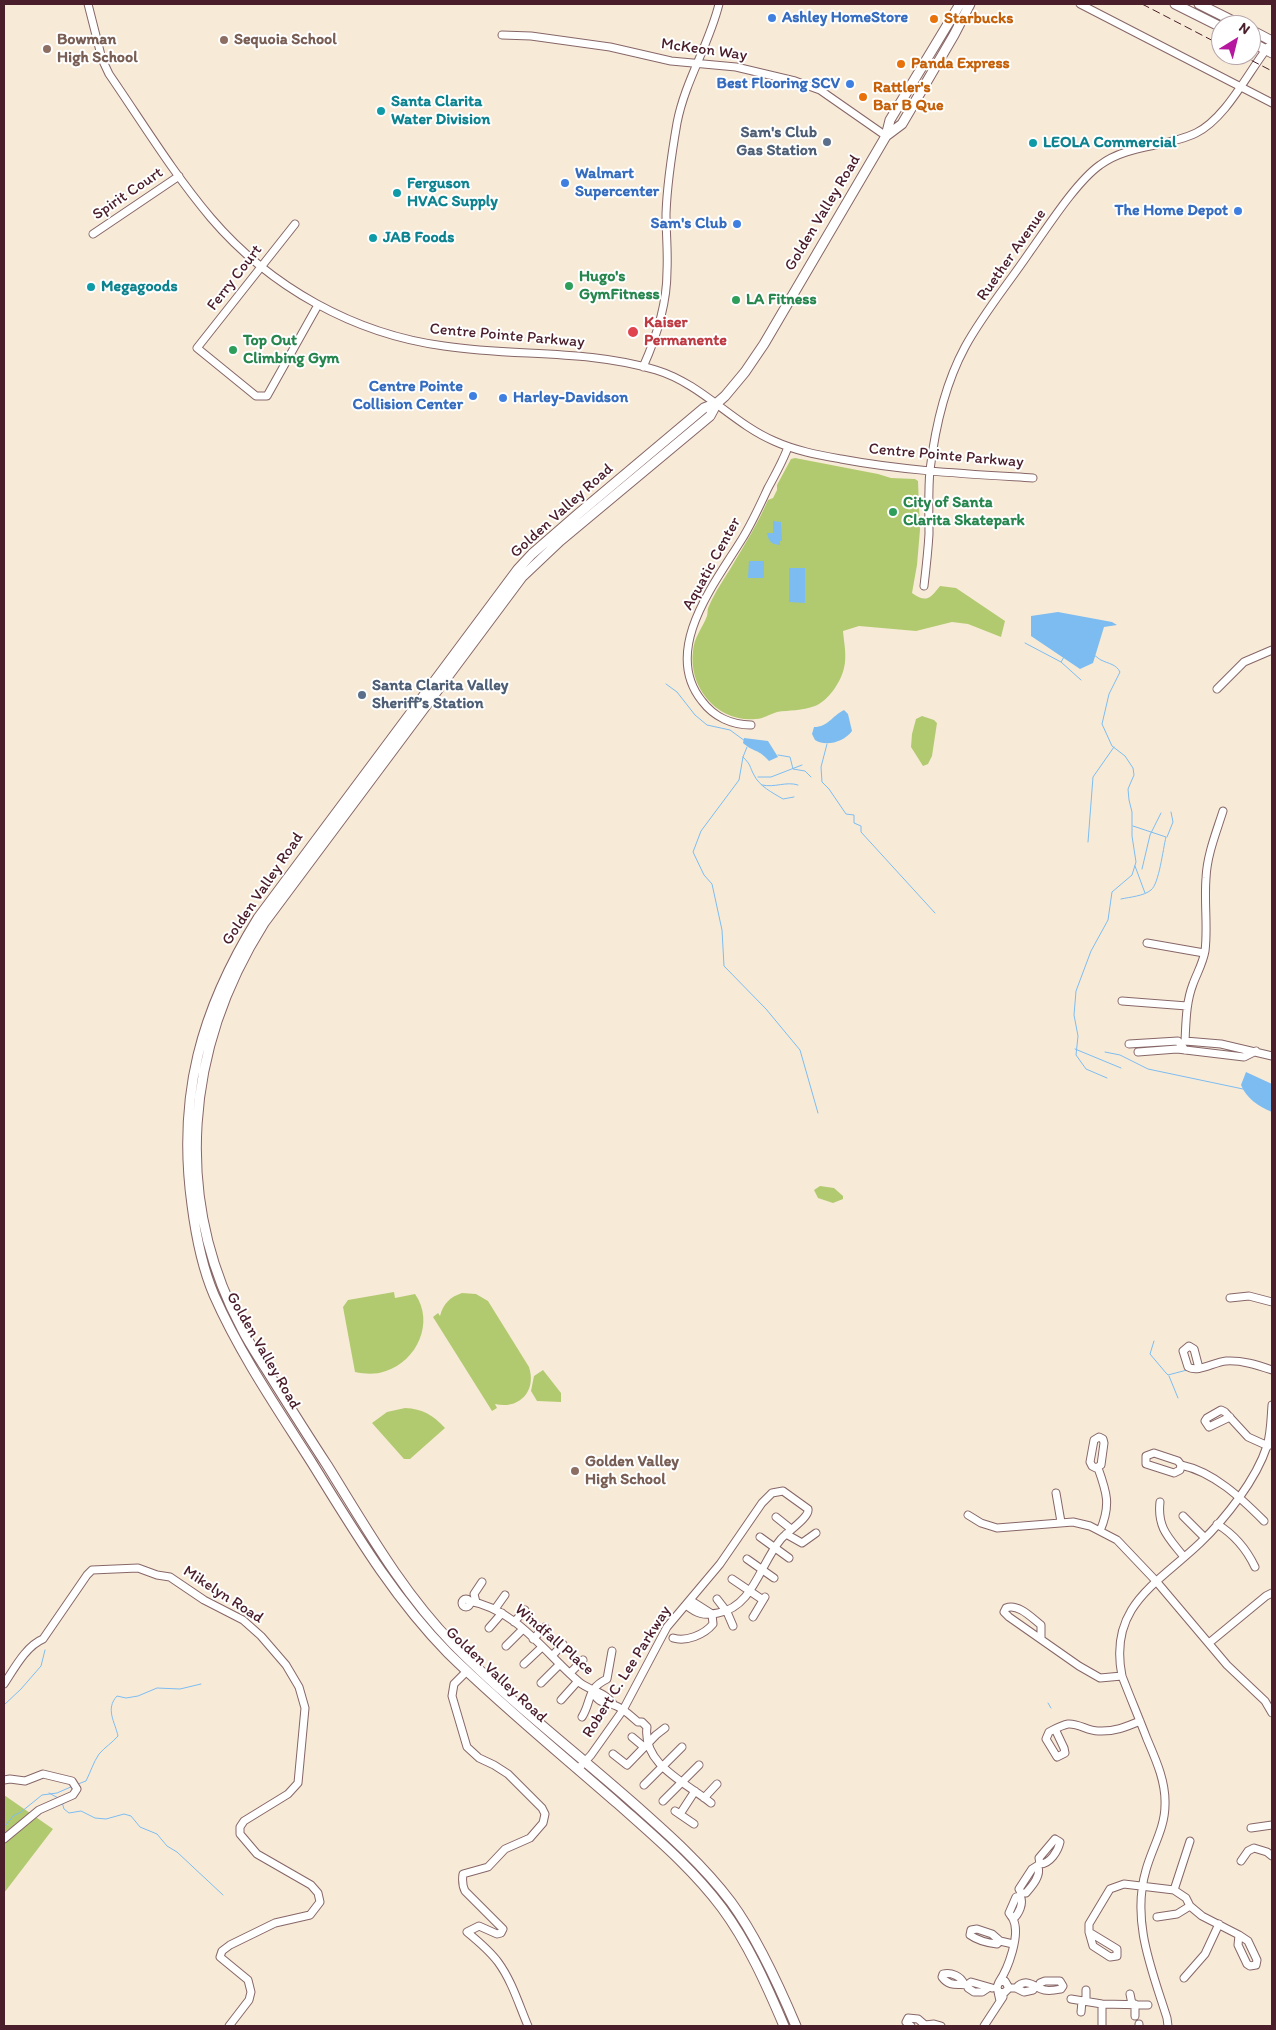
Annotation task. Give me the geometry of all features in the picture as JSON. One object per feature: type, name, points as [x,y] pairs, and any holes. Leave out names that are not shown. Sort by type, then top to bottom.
[{"type":"main road","name":"Golden Valley Road","points":[[784,2026],[744,1943],[718,1903],[702,1884],[668,1848],[467,1671],[408,1608],[372,1558],[263,1385],[233,1334],[213,1293],[196,1237],[190,1192],[187,1144],[190,1093],[196,1058],[218,992],[234,959],[258,918],[505,586],[532,554],[704,408],[717,403],[745,372],[764,344],[886,136],[890,120],[960,4]]},
{"type":"main road","name":"Golden Valley Road","points":[[886,136],[902,124],[970,4]]},
{"type":"main road","points":[[1176,4],[1211,22]]},
{"type":"main road","points":[[1200,4],[1221,15]]},
{"type":"main road","name":"Golden Valley Road","points":[[717,403],[710,416],[560,541],[522,577],[255,937],[233,979],[218,1017],[206,1059],[199,1096],[196,1141],[200,1203],[207,1235],[219,1276],[242,1329],[380,1551],[416,1600],[452,1643],[494,1683],[676,1840],[710,1876],[733,1904],[752,1935],[796,2026]]},
{"type":"street","name":"Centre Pointe Parkway","points":[[88,4],[102,59],[109,74],[201,207],[224,233],[262,267],[318,305],[371,328],[426,343],[474,350],[583,356],[643,367],[685,382],[761,435],[788,447],[885,467],[1033,478]]},
{"type":"street","points":[[643,367],[657,333],[664,306],[668,270],[666,229],[668,189],[680,112],[696,65],[712,27],[718,4]]},
{"type":"street","points":[[1080,4],[1272,103]]},
{"type":"street","name":"McKeon Way","points":[[502,35],[531,36],[610,47],[696,65],[736,67],[795,81],[825,94],[886,136]]},
{"type":"street","name":"Ruether Avenue","points":[[924,586],[928,551],[930,471],[935,437],[944,400],[965,347],[1051,222],[1098,166],[1114,156],[1196,133],[1211,122],[1226,106],[1269,51],[1272,41]]},
{"type":"street","name":"Spirit Court","points":[[93,234],[179,176]]},
{"type":"street","name":"Ferry Court","points":[[294,224],[197,348],[256,396],[267,396],[318,305]]},
{"type":"street","name":"Aquatic Center","points":[[751,725],[738,724],[717,716],[703,702],[691,682],[687,665],[687,651],[695,623],[706,598],[749,526],[788,447]]},
{"type":"street","points":[[1217,689],[1244,662],[1272,650]]},
{"type":"street","points":[[1223,811],[1209,856],[1206,879],[1207,928],[1204,953],[1187,1006],[1185,1040],[1221,1044],[1272,1056]]},
{"type":"street","points":[[1148,943],[1204,953]]},
{"type":"street","points":[[1122,1001],[1187,1006]]},
{"type":"street","points":[[1129,1044],[1178,1041],[1184,1050]]},
{"type":"street","points":[[1138,1052],[1184,1050],[1240,1058],[1256,1051]]},
{"type":"street","points":[[1230,1298],[1249,1296],[1272,1302]]},
{"type":"street","points":[[1199,1368],[1224,1361],[1238,1361],[1272,1370]]},
{"type":"street","points":[[1168,2026],[1151,1968],[1152,1954],[1144,1943],[1140,1903],[1146,1870],[1160,1833],[1166,1804],[1161,1774],[1122,1676],[1119,1649],[1125,1621],[1142,1593],[1205,1538],[1240,1496],[1261,1462],[1268,1446],[1272,1405]]},
{"type":"street","points":[[1230,1417],[1248,1437],[1268,1446]]},
{"type":"street","points":[[1181,1465],[1180,1470],[1174,1472],[1146,1464],[1145,1458],[1148,1454],[1154,1453],[1178,1460],[1181,1465],[1196,1469],[1240,1496],[1264,1521]]},
{"type":"street","points":[[1098,1468],[1108,1496],[1107,1512],[1100,1531]]},
{"type":"street","name":"Robert C. Lee Parkway","points":[[578,1770],[586,1762],[623,1710],[667,1627],[720,1564],[762,1502],[772,1494],[783,1491],[808,1508],[807,1515],[788,1531]]},
{"type":"street","points":[[1056,1493],[1061,1522]]},
{"type":"street","points":[[1160,1502],[1158,1512],[1162,1529],[1184,1557]]},
{"type":"street","points":[[968,1515],[981,1523],[997,1528],[1073,1522],[1100,1531],[1117,1540],[1156,1581],[1227,1665],[1272,1710]]},
{"type":"street","points":[[1183,1516],[1205,1538]]},
{"type":"street","points":[[776,1517],[794,1540],[802,1543],[816,1533]]},
{"type":"street","points":[[1217,1524],[1244,1546],[1255,1566]]},
{"type":"street","points":[[688,1603],[712,1614],[727,1612],[736,1607],[750,1591],[775,1547],[788,1531]]},
{"type":"street","points":[[760,1537],[789,1558]]},
{"type":"street","points":[[747,1559],[774,1578]]},
{"type":"street","name":"Mikelyn Road","points":[[4,1684],[26,1653],[43,1638],[92,1570],[138,1568],[156,1575],[170,1577],[204,1600],[242,1620],[261,1636],[286,1665],[299,1687],[305,1708],[298,1783],[288,1794],[244,1821],[240,1827],[240,1834],[257,1854],[311,1885],[319,1895],[320,1902],[310,1915],[275,1923],[230,1945],[222,1951],[220,1957],[248,1980],[251,1992],[249,2000],[229,2026]]},
{"type":"street","points":[[732,1579],[764,1599],[753,1617]]},
{"type":"street","name":"Windfall Place","points":[[482,1582],[474,1594],[473,1602],[502,1613],[523,1629],[578,1681],[592,1690],[596,1698],[607,1705],[614,1705],[623,1710],[638,1722],[646,1742]]},
{"type":"street","points":[[1209,1643],[1272,1593]]},
{"type":"street","points":[[495,1609],[505,1595]]},
{"type":"street","points":[[717,1600],[727,1612],[734,1626]]},
{"type":"street","points":[[1041,1638],[1041,1625],[1017,1608],[1011,1606],[1006,1608],[1004,1612],[1009,1617],[1079,1666],[1100,1678],[1122,1676]]},
{"type":"street","points":[[514,1622],[526,1610]]},
{"type":"street","points":[[489,1628],[502,1613]]},
{"type":"street","points":[[673,1638],[680,1640],[708,1629],[713,1624],[712,1614]]},
{"type":"street","points":[[533,1638],[545,1627]]},
{"type":"street","points":[[506,1646],[523,1629]]},
{"type":"street","points":[[552,1656],[563,1644]]},
{"type":"street","points":[[524,1664],[542,1647]]},
{"type":"street","points":[[582,1717],[588,1708],[592,1690],[598,1683],[607,1679],[612,1652]]},
{"type":"street","points":[[570,1673],[583,1660]]},
{"type":"street","points":[[541,1683],[560,1664]]},
{"type":"street","points":[[467,1671],[454,1684],[452,1696],[467,1747],[479,1758],[494,1764],[508,1774],[542,1808],[545,1814],[543,1823],[530,1838],[505,1849],[488,1867],[464,1874],[462,1880],[462,1886],[465,1891],[503,1929],[498,1934],[480,1926],[468,1932],[499,1963],[510,1981],[528,2026]]},
{"type":"street","points":[[560,1700],[578,1681]]},
{"type":"street","points":[[1055,1729],[1067,1724],[1091,1730],[1107,1731],[1121,1729],[1140,1720]]},
{"type":"street","points":[[613,1754],[627,1766],[646,1742],[665,1728]]},
{"type":"street","points":[[632,1737],[646,1742],[649,1750],[662,1766],[681,1783],[711,1803]]},
{"type":"street","points":[[644,1785],[682,1747]]},
{"type":"street","points":[[663,1801],[699,1765]]},
{"type":"street","points":[[4,1780],[10,1778],[25,1781],[43,1774],[72,1781],[77,1789],[73,1795],[39,1810],[4,1839]]},
{"type":"street","points":[[704,1798],[717,1784]]},
{"type":"street","points":[[694,1824],[678,1812],[695,1791]]},
{"type":"street","points":[[1251,1828],[1272,1825]]},
{"type":"street","points":[[1174,1890],[1190,1841]]},
{"type":"street","points":[[1241,1861],[1248,1851],[1254,1848],[1272,1856]]},
{"type":"street","points":[[985,2025],[1000,2001],[1013,1944],[1013,1920],[1021,1905],[1021,1894],[1026,1893],[1038,1877],[1039,1865]]},
{"type":"street","points":[[1089,1932],[1088,1924],[1110,1889],[1124,1884],[1174,1890],[1186,1898],[1190,1906],[1202,1916],[1239,1936]]},
{"type":"street","points":[[1157,1917],[1177,1914],[1190,1906]]},
{"type":"street","points":[[1184,1978],[1205,1954],[1219,1924]]},
{"type":"street","points":[[1000,1940],[1013,1944]]},
{"type":"street","points":[[966,1984],[975,1982],[988,1988],[1004,1986],[1024,1992],[1037,1987]]},
{"type":"street","points":[[1081,2012],[1086,1990]]},
{"type":"street","points":[[1130,1994],[1135,2016]]},
{"type":"street","points":[[1071,1999],[1102,2004],[1148,2005]]},
{"type":"street","points":[[1102,2004],[1102,2026]]},
{"type":"street","points":[[911,2026],[906,2022],[908,2018],[918,2019],[927,2026],[932,2024],[941,2026]]},
{"type":"green space","points":[[795,458],[891,478],[915,479],[918,481],[920,530],[912,593],[924,599],[930,597],[940,586],[956,588],[1005,621],[1001,637],[968,624],[952,622],[916,631],[859,626],[843,631],[845,649],[844,668],[837,685],[820,704],[805,709],[777,712],[756,719],[742,719],[718,709],[708,700],[695,678],[693,651],[695,641],[714,596],[768,500],[773,498],[777,485],[791,459]]},
{"type":"green space","points":[[922,716],[937,723],[932,756],[928,764],[923,766],[911,747],[916,719]]},
{"type":"green space","points":[[820,1186],[834,1188],[843,1196],[843,1199],[833,1203],[818,1198],[814,1190]]},
{"type":"green space","points":[[394,1292],[395,1298],[415,1294],[421,1305],[423,1316],[423,1328],[420,1339],[414,1350],[397,1366],[378,1373],[366,1374],[355,1372],[343,1307],[348,1300]]},
{"type":"green space","points":[[462,1293],[476,1294],[488,1301],[529,1367],[530,1384],[524,1397],[512,1404],[495,1404],[497,1408],[492,1411],[433,1317],[438,1313],[440,1316],[448,1302]]},
{"type":"green space","points":[[543,1370],[561,1393],[561,1402],[537,1401],[531,1391],[534,1376]]},
{"type":"green space","points":[[405,1408],[427,1414],[445,1428],[410,1459],[404,1459],[372,1423],[387,1412]]},
{"type":"green space","points":[[4,1795],[53,1829],[4,1893]]},
{"type":"water","points":[[773,521],[781,522],[782,541],[780,541],[780,545],[771,542],[767,533],[773,533]]},
{"type":"water","points":[[749,561],[764,561],[764,578],[748,578]]},
{"type":"water","points":[[789,568],[805,568],[805,603],[789,602]]},
{"type":"water","points":[[1058,612],[1112,622],[1117,625],[1104,627],[1093,663],[1080,669],[1031,636],[1031,616]]},
{"type":"water","points":[[844,710],[848,714],[852,731],[849,735],[840,741],[829,743],[815,740],[812,734],[814,727],[823,725]]},
{"type":"water","points":[[744,738],[768,741],[778,757],[769,761],[762,754],[743,743]]},
{"type":"water","points":[[1246,1072],[1272,1084],[1272,1112],[1254,1102],[1243,1090],[1241,1085]]},
{"type":"waterway","points":[[1025,643],[1061,662]]},
{"type":"waterway","points":[[1094,655],[1114,666],[1120,672],[1109,694],[1102,724],[1112,746],[1125,756],[1133,768],[1134,775],[1128,789],[1136,862],[1132,875],[1112,892],[1108,920],[1091,951],[1076,991],[1074,1015],[1078,1036],[1076,1055],[1086,1069],[1107,1078]]},
{"type":"waterway","points":[[1064,657],[1061,662],[1081,680]]},
{"type":"waterway","points":[[666,684],[677,692],[695,715],[707,725],[730,730],[745,741]]},
{"type":"waterway","points":[[827,744],[821,767],[822,782],[846,814],[854,815],[854,823],[861,826],[861,832],[935,913]]},
{"type":"waterway","points":[[747,747],[743,757],[739,780],[701,831],[693,852],[704,875],[712,884],[722,930],[724,966],[766,1009],[800,1050],[818,1113]]},
{"type":"waterway","points":[[1088,842],[1093,777],[1114,747]]},
{"type":"waterway","points":[[778,755],[790,757],[793,769],[805,771],[811,777]]},
{"type":"waterway","points":[[743,757],[749,764],[756,779],[763,786],[783,799],[794,797]]},
{"type":"waterway","points":[[758,777],[771,777],[802,765]]},
{"type":"waterway","points":[[762,785],[798,785]]},
{"type":"waterway","points":[[1167,837],[1173,822],[1171,812]]},
{"type":"waterway","points":[[1142,869],[1150,835],[1161,813]]},
{"type":"waterway","points":[[1121,899],[1145,894],[1154,886],[1166,837],[1133,826]]},
{"type":"waterway","points":[[1135,866],[1145,893]]},
{"type":"waterway","points":[[1075,1049],[1121,1068]]},
{"type":"waterway","points":[[1105,1052],[1120,1055],[1148,1069],[1243,1089]]},
{"type":"waterway","points":[[1154,1341],[1150,1354],[1168,1375],[1187,1370]]},
{"type":"waterway","points":[[1169,1376],[1178,1398]]},
{"type":"waterway","points":[[4,1705],[41,1666],[45,1650]]},
{"type":"waterway","points":[[78,1784],[86,1781],[99,1754],[118,1736],[111,1711],[113,1701],[117,1696],[126,1698],[138,1696],[157,1688],[180,1689],[201,1684]]},
{"type":"waterway","points":[[1048,1703],[1051,1708]]},
{"type":"waterway","points":[[4,1825],[42,1795],[57,1793],[73,1786]]},
{"type":"waterway","points":[[49,1793],[60,1799]]},
{"type":"waterway","points":[[62,1802],[64,1809],[69,1813],[81,1811],[95,1818],[106,1819],[124,1814],[131,1816],[140,1827],[157,1834],[167,1846],[177,1852],[223,1895]]},
{"type":"railway","points":[[1142,4],[1211,40]]},
{"type":"railway","points":[[1260,65],[1272,71]]},
{"type":"place","name":"Ashley HomeStore","points":[[772,18]]},
{"type":"place","name":"Starbucks","points":[[934,19]]},
{"type":"place","name":"Sequoia School","points":[[224,40]]},
{"type":"place","name":"Bowman High School","points":[[47,49]]},
{"type":"place","name":"Panda Express","points":[[901,64]]},
{"type":"place","name":"Best Flooring SCV","points":[[850,84]]},
{"type":"place","name":"Rattler's Bar B Que","points":[[863,97]]},
{"type":"place","name":"Santa Clarita Water Division","points":[[381,111]]},
{"type":"place","name":"Sam's Club Gas Station","points":[[827,142]]},
{"type":"place","name":"LEOLA Commercial","points":[[1033,143]]},
{"type":"place","name":"Walmart Supercenter","points":[[565,183]]},
{"type":"place","name":"Ferguson HVAC Supply","points":[[397,193]]},
{"type":"place","name":"The Home Depot","points":[[1238,211]]},
{"type":"place","name":"Sam's Club","points":[[737,224]]},
{"type":"place","name":"JAB Foods","points":[[373,238]]},
{"type":"place","name":"Hugo's GymFitness","points":[[569,286]]},
{"type":"place","name":"Megagoods","points":[[91,287]]},
{"type":"place","name":"LA Fitness","points":[[736,300]]},
{"type":"place","name":"Kaiser Permanente","points":[[633,332]]},
{"type":"place","name":"Top Out Climbing Gym","points":[[233,350]]},
{"type":"place","name":"Centre Pointe Collision Center","points":[[473,396]]},
{"type":"place","name":"Harley-Davidson","points":[[503,398]]},
{"type":"place","name":"City of Santa Clarita Skatepark","points":[[893,512]]},
{"type":"place","name":"Santa Clarita Valley Sheriff’s Station","points":[[362,695]]},
{"type":"place","name":"Golden Valley High School","points":[[575,1471]]}]
